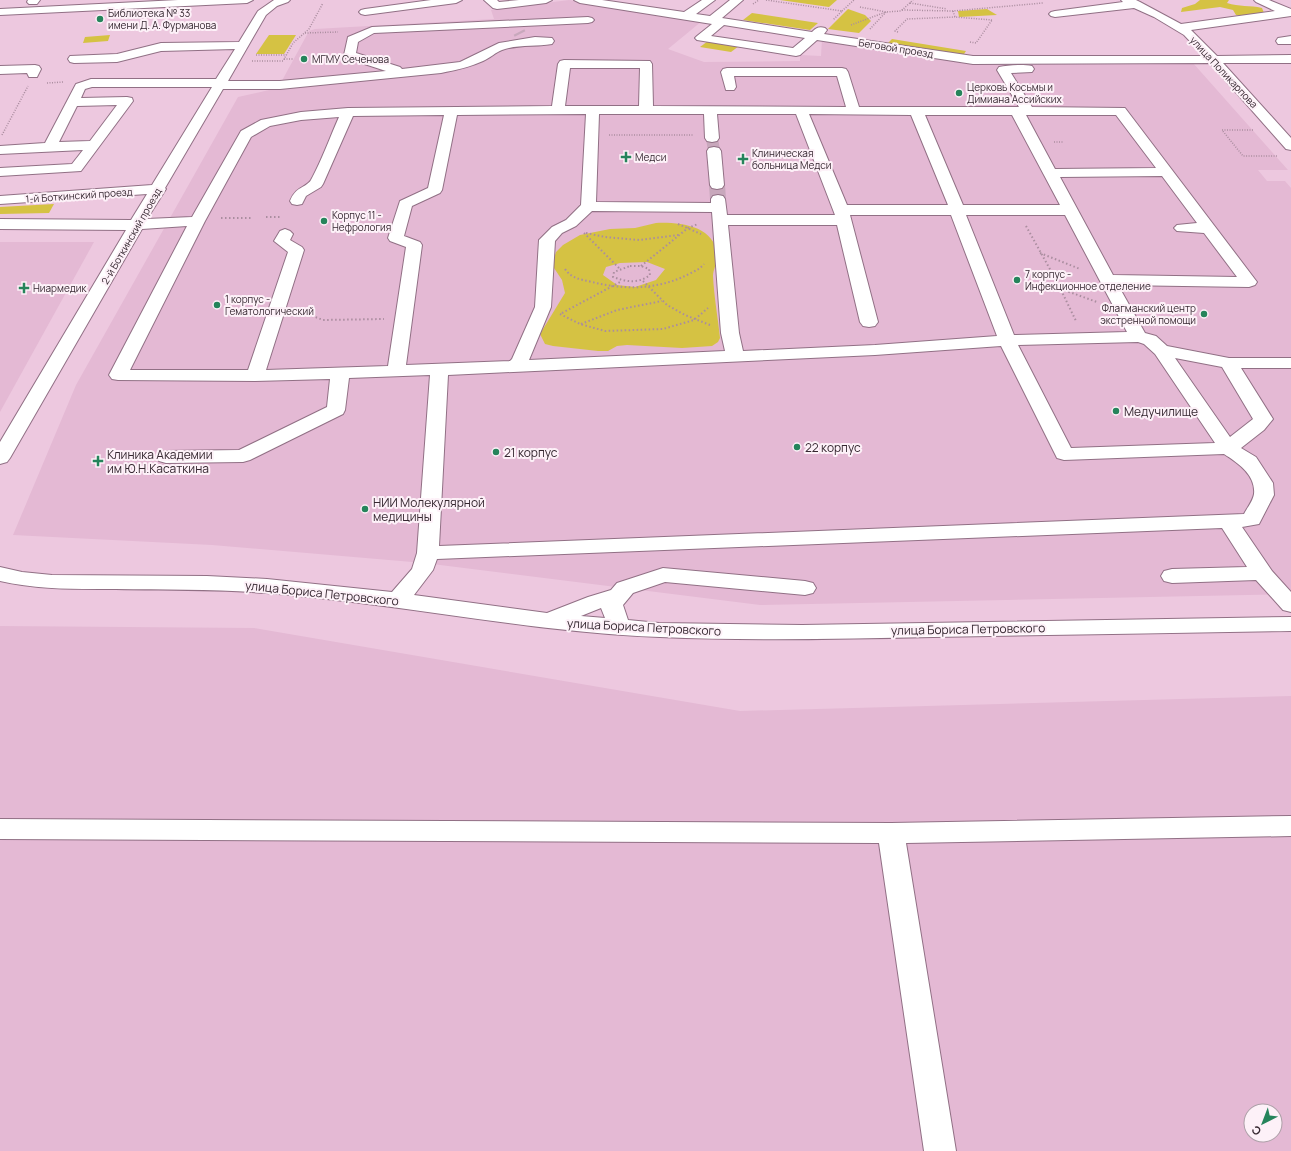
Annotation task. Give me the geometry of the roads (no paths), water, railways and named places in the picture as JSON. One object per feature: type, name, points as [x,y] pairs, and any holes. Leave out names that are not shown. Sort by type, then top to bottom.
[{"type":"street","points":[[0,4],[33,1],[77,0]]},
{"type":"street","points":[[0,12],[242,0],[260,7],[263,10],[262,13]]},
{"type":"street","name":"2-й Боткинский проезд","points":[[0,458],[129,240],[136,224],[221,84],[262,13],[273,4],[284,0]]},
{"type":"street","points":[[365,12],[456,0]]},
{"type":"street","points":[[490,0],[496,6],[546,0]]},
{"type":"street","name":"Беговой проезд","points":[[580,0],[626,3],[654,11],[686,16],[819,32],[857,42],[973,60],[1291,59]]},
{"type":"street","points":[[686,16],[709,0]]},
{"type":"street","points":[[737,0],[722,21],[701,38],[748,49],[796,52],[819,32]]},
{"type":"street","points":[[1051,2],[1059,7],[1114,0]]},
{"type":"street","points":[[1260,0],[1290,10]]},
{"type":"street","points":[[1279,0],[1290,10]]},
{"type":"street","points":[[1056,14],[1131,2]]},
{"type":"street","name":"улица Поликарпова","points":[[1131,2],[1158,15],[1188,33],[1214,59],[1291,146]]},
{"type":"street","points":[[654,11],[665,3]]},
{"type":"street","points":[[1179,28],[1290,10]]},
{"type":"street","points":[[722,21],[744,12]]},
{"type":"street","points":[[333,79],[355,39],[372,30],[520,33],[588,20]]},
{"type":"street","points":[[520,33],[535,41],[548,41]]},
{"type":"street","points":[[50,147],[80,87],[91,83],[280,85],[441,69],[463,65],[480,58],[520,33]]},
{"type":"street","points":[[857,42],[867,33]]},
{"type":"street","points":[[881,46],[897,34]]},
{"type":"street","points":[[964,58],[971,44]]},
{"type":"street","points":[[74,59],[117,58],[161,47],[243,45]]},
{"type":"street","points":[[833,52],[842,72],[854,110]]},
{"type":"street","points":[[1035,60],[1039,66],[1033,69],[1003,70],[1050,173],[1138,337]]},
{"type":"street","points":[[343,61],[403,72]]},
{"type":"street","points":[[558,110],[564,64],[646,64],[646,110]]},
{"type":"street","points":[[0,70],[35,69],[31,79]]},
{"type":"street","points":[[730,87],[727,72],[842,72]]},
{"type":"street","points":[[113,102],[127,83]]},
{"type":"street","points":[[0,172],[76,168],[127,101],[72,102]]},
{"type":"street","points":[[428,552],[1252,520],[1264,495],[1263,483],[1249,461],[1228,448],[1161,350],[1150,340],[1138,337],[1007,340],[875,350],[396,371],[255,376],[118,375],[197,221],[246,134],[266,123],[301,116],[348,112],[558,110],[1120,111],[1249,282],[1108,280]]},
{"type":"street","points":[[515,366],[520,361],[543,307],[547,240],[557,230],[578,228],[588,206],[593,110]]},
{"type":"street","points":[[710,110],[730,333],[735,356]]},
{"type":"street","points":[[801,110],[842,215],[869,322]]},
{"type":"street","points":[[916,110],[957,210],[1013,355],[1064,454],[1228,448],[1257,426],[1263,419],[1229,363]]},
{"type":"street","points":[[396,371],[414,245],[396,238],[404,204],[435,190],[451,111]]},
{"type":"street","points":[[255,376],[296,250],[282,241],[290,218],[300,194],[316,184],[348,112]]},
{"type":"street","points":[[0,150],[94,145]]},
{"type":"street","points":[[1050,173],[1165,172]]},
{"type":"street","name":"1-й Боткинский проезд","points":[[0,200],[158,189]]},
{"type":"street","points":[[588,206],[718,203],[842,215],[957,210],[1069,210]]},
{"type":"street","points":[[0,224],[136,224],[197,221]]},
{"type":"street","points":[[1182,228],[1207,228]]},
{"type":"street","points":[[1161,350],[1229,363],[1291,363]]},
{"type":"street","points":[[398,600],[422,570],[428,552],[439,369]]},
{"type":"street","points":[[166,457],[243,456],[336,410],[340,373]]},
{"type":"street","points":[[1228,521],[1262,573],[1278,594],[1291,604]]},
{"type":"street","points":[[1172,576],[1262,573]]},
{"type":"street","name":"улица Бориса Петровского","points":[[0,574],[22,579],[52,582],[207,583],[267,586],[398,600],[549,621],[659,630],[802,632],[1291,624]]},
{"type":"street","points":[[620,628],[611,604],[625,588],[663,575],[805,588]]},
{"type":"street","points":[[549,621],[596,602],[619,595]]},
{"type":"street","points":[[0,829],[891,834],[1291,826]]},
{"type":"street","points":[[891,834],[940,1151]]},
{"type":"tunnel","points":[[712,138],[714,151]]},
{"type":"tunnel","points":[[717,185],[718,199]]},
{"type":"place","name":"Библиотека № 33 имени Д. А. Фурманова","points":[[100,19]]},
{"type":"place","name":"МГМУ Сеченова","points":[[304,59]]},
{"type":"place","name":"Церковь Косьмы и Димиана Ассийских","points":[[959,93]]},
{"type":"place","name":"Медси","points":[[626,157]]},
{"type":"place","name":"Клиническая больница Медси","points":[[743,159]]},
{"type":"place","name":"Корпус 11 - Нефрология","points":[[324,221]]},
{"type":"place","name":"7 корпус - Инфекционное отделение","points":[[1017,280]]},
{"type":"place","name":"Ниармедик","points":[[24,288]]},
{"type":"place","name":"1 корпус - Гематологический","points":[[217,305]]},
{"type":"place","name":"Флагманский центр экстренной помощи","points":[[1204,314]]},
{"type":"place","name":"Медучилище","points":[[1116,411]]},
{"type":"place","name":"22 корпус","points":[[797,447]]},
{"type":"place","name":"21 корпус","points":[[496,452]]},
{"type":"place","name":"Клиника Академии им Ю.Н.Касаткина","points":[[98,461]]},
{"type":"place","name":"НИИ Молекулярной медицины","points":[[365,509]]}]
